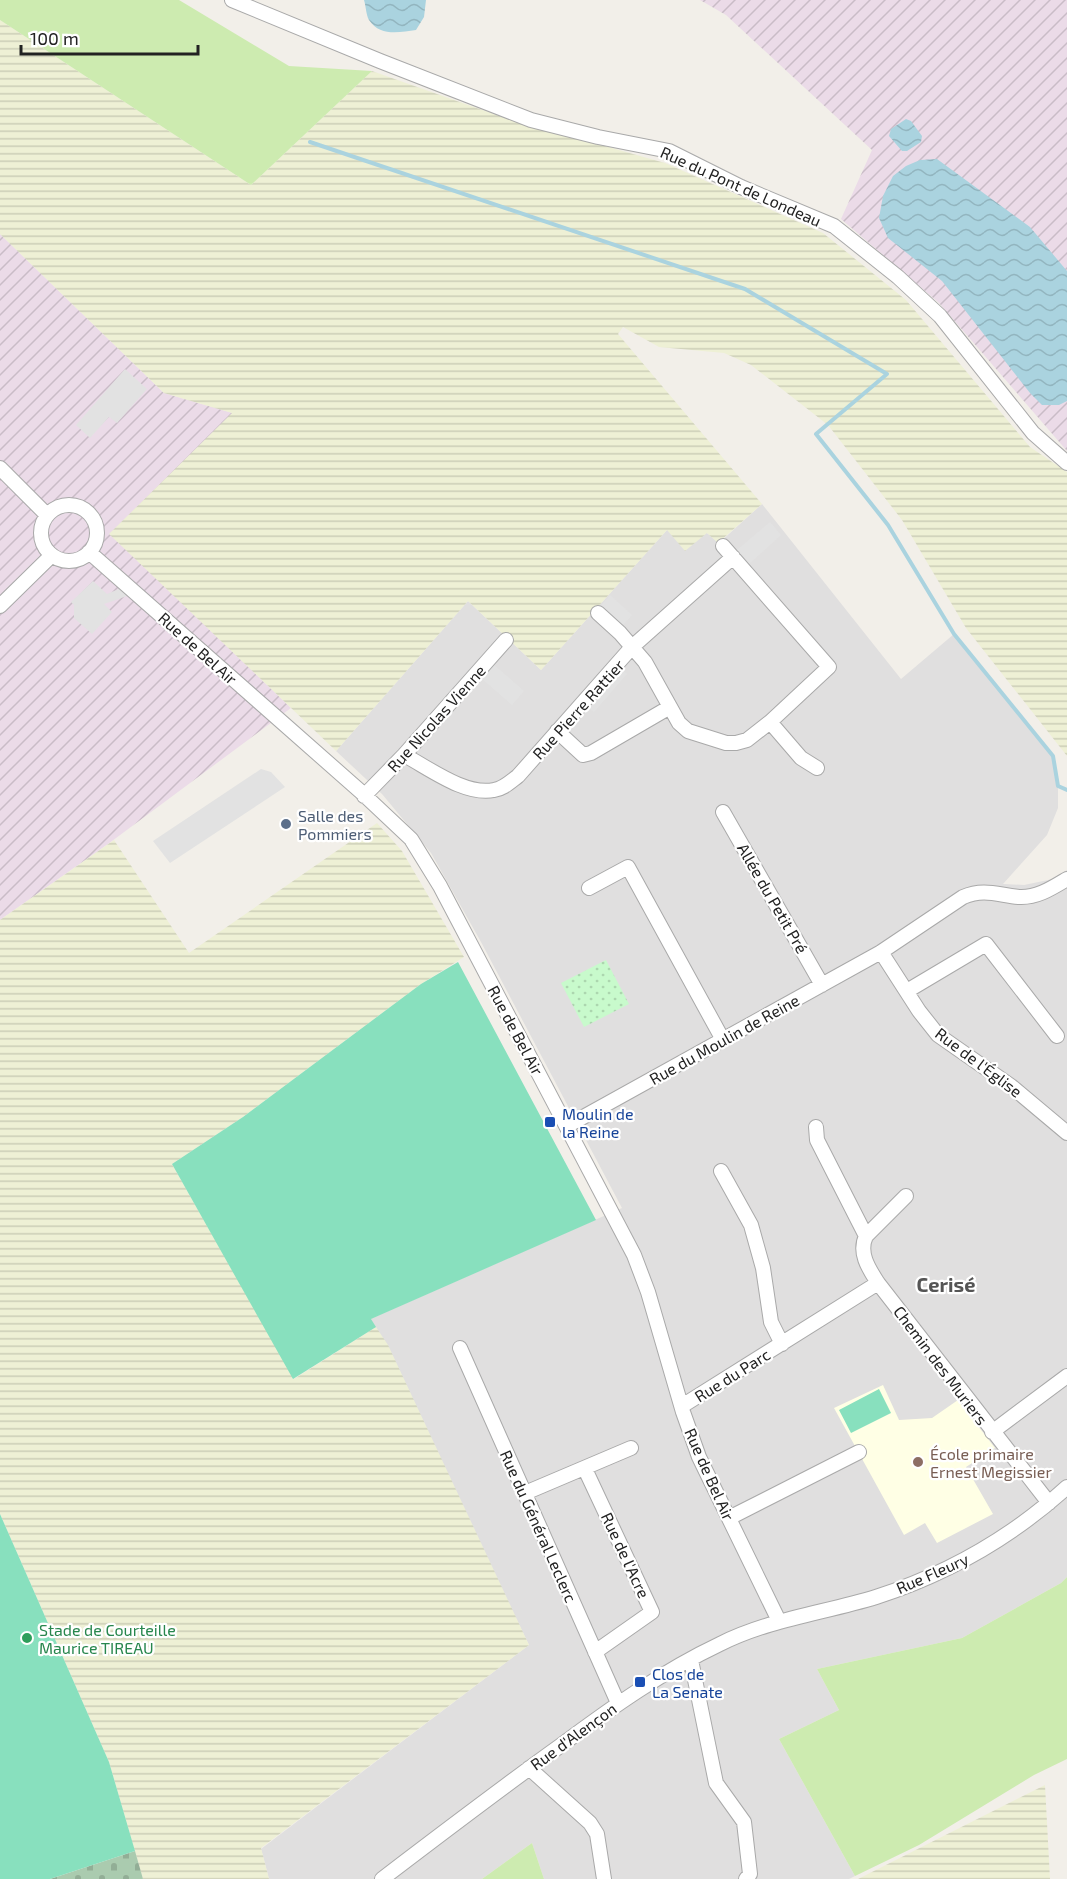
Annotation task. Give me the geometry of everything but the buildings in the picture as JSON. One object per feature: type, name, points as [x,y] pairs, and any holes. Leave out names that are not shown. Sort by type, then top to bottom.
[{"type":"street","name":"Rue du Pont de Londeau","points":[[232,0],[531,120],[598,137],[669,151],[741,187],[834,226],[898,277],[940,316],[1033,433],[1067,463]]},
{"type":"street","points":[[0,468],[47,515]]},
{"type":"street","points":[[71,505],[86,510],[93,517],[97,537],[89,552],[75,561],[65,561],[52,555],[45,548],[40,533],[47,515],[61,506],[71,505]]},
{"type":"street","points":[[598,613],[620,633],[653,674],[679,723],[688,731],[726,742],[736,743],[747,740],[770,723],[829,667],[723,546]]},
{"type":"street","name":"Rue de Bel Air","points":[[89,552],[411,839],[440,886],[634,1256],[699,1457],[779,1621]]},
{"type":"street","points":[[0,606],[52,555]]},
{"type":"street","name":"Rue Pierre Rattier","points":[[404,755],[465,788],[480,791],[495,790],[507,785],[518,776],[632,647],[733,557]]},
{"type":"street","name":"Rue Nicolas Vienne","points":[[364,796],[404,755],[506,640]]},
{"type":"street","points":[[557,731],[583,754],[591,753],[670,706]]},
{"type":"street","points":[[770,723],[801,758],[817,768]]},
{"type":"street","name":"Allée du Petit Pré","points":[[723,812],[822,985]]},
{"type":"street","points":[[590,888],[628,867],[723,1040]]},
{"type":"street","name":"Rue du Moulin de Reine","points":[[567,1126],[881,952],[963,897],[975,892],[1021,897],[1050,890],[1067,879]]},
{"type":"street","points":[[907,991],[986,944],[1057,1036]]},
{"type":"street","name":"Rue de l'Église","points":[[881,952],[938,1035],[1011,1086],[1067,1133]]},
{"type":"street","points":[[816,1126],[817,1140],[866,1236],[906,1196]]},
{"type":"street","name":"Rue du Parc","points":[[721,1171],[751,1225],[763,1268],[771,1322],[782,1344]]},
{"type":"street","name":"Chemin des Muriers","points":[[866,1236],[863,1242],[866,1263],[878,1283],[1049,1503]]},
{"type":"street","name":"Rue du Parc","points":[[682,1406],[878,1283]]},
{"type":"street","name":"Rue du Général Leclerc","points":[[460,1348],[618,1703]]},
{"type":"street","points":[[992,1432],[1067,1376]]},
{"type":"street","points":[[525,1493],[631,1448]]},
{"type":"street","points":[[729,1518],[860,1452]]},
{"type":"street","name":"Rue de l'Acre","points":[[585,1469],[652,1612],[595,1652]]},
{"type":"street","name":"Rue Fleury","points":[[779,1621],[874,1597],[938,1574],[979,1552],[1026,1522],[1067,1486]]},
{"type":"street","name":"Rue d'Alençon","points":[[382,1879],[618,1703],[721,1643],[779,1621]]},
{"type":"street","points":[[691,1660],[716,1783],[744,1822],[750,1874],[746,1879]]},
{"type":"street","points":[[528,1768],[590,1823],[597,1834],[604,1879]]},
{"type":"shaded area","points":[[700,0],[1067,0],[1067,451],[939,303],[841,219],[872,150],[726,15]]},
{"type":"shaded area","points":[[0,20],[251,185],[372,71],[505,118],[665,163],[823,233],[906,300],[1030,447],[1067,472],[1067,756],[966,628],[902,520],[828,425],[751,365],[724,353],[659,347],[623,327],[618,334],[762,504],[718,543],[707,533],[685,551],[667,530],[541,670],[468,601],[336,751],[109,534],[232,413],[164,393],[0,234]]},
{"type":"shaded area","points":[[0,234],[164,393],[233,413],[110,534],[291,708],[108,844],[0,920]]},
{"type":"shaded area","points":[[125,369],[147,389],[117,423],[109,417],[90,438],[76,425]]},
{"type":"shaded area","points":[[762,504],[901,679],[954,634],[1053,756],[1058,786],[1058,808],[1047,835],[1003,884],[1024,885],[1053,879],[1067,870],[1067,1577],[1061,1583],[962,1638],[817,1669],[839,1710],[779,1739],[855,1876],[849,1879],[544,1879],[532,1843],[482,1879],[269,1879],[261,1849],[529,1645],[370,1319],[622,1208],[481,942],[431,853],[382,794],[336,751],[468,601],[541,670],[667,530],[707,533],[719,543]]},
{"type":"shaded area","points":[[770,522],[781,535],[749,564],[737,550]]},
{"type":"shaded area","points":[[93,581],[107,594],[121,588],[130,595],[104,604],[112,612],[92,634],[74,618],[74,605],[71,602]]},
{"type":"shaded area","points":[[610,595],[632,615],[615,634],[592,616]]},
{"type":"shaded area","points":[[493,664],[524,691],[512,705],[480,677]]},
{"type":"shaded area","points":[[620,668],[627,674],[594,712],[586,706]]},
{"type":"shaded area","points":[[261,769],[271,772],[285,787],[170,863],[153,841]]},
{"type":"shaded area","points":[[377,823],[402,851],[464,957],[421,984],[243,1117],[172,1164],[294,1379],[376,1327],[388,1345],[529,1645],[261,1848],[269,1879],[143,1879],[109,1762],[0,1514],[0,920],[114,840],[189,953]]},
{"type":"shaded area","name":"École primaire Ernest Megissier","points":[[883,1385],[899,1420],[932,1418],[958,1400],[995,1448],[966,1467],[993,1514],[937,1543],[925,1523],[904,1535],[834,1408]]},
{"type":"shaded area","points":[[1045,1785],[1050,1879],[858,1879]]},
{"type":"green space","points":[[0,0],[179,0],[289,66],[372,71],[251,185],[0,20]]},
{"type":"green space","points":[[606,960],[629,1004],[584,1027],[561,983]]},
{"type":"green space","points":[[458,962],[596,1220],[371,1319],[376,1327],[293,1379],[172,1164],[243,1117],[421,984]]},
{"type":"green space","points":[[879,1389],[891,1413],[851,1433],[839,1410]]},
{"type":"green space","name":"Stade de Courteille Maurice TIREAU","points":[[0,1514],[109,1762],[135,1851],[50,1879],[0,1879]]},
{"type":"green space","points":[[1067,1577],[1067,1759],[1034,1775],[919,1845],[855,1876],[779,1739],[839,1710],[817,1669],[962,1638],[1061,1583]]},
{"type":"green space","points":[[532,1843],[544,1879],[482,1879]]},
{"type":"green space","points":[[135,1851],[143,1879],[50,1879]]},
{"type":"water","points":[[364,0],[426,0],[424,17],[416,30],[384,31],[369,20]]},
{"type":"water","points":[[906,119],[911,121],[922,136],[921,142],[907,151],[902,151],[889,136],[891,129]]},
{"type":"water","points":[[937,159],[1030,227],[1067,271],[1067,401],[1059,405],[1042,405],[1030,393],[942,281],[888,238],[879,218],[883,196],[893,176],[906,166],[920,160]]},
{"type":"waterway","points":[[310,142],[745,289],[887,374],[816,434],[888,525],[954,634],[1053,756],[1058,786],[1067,790]]},
{"type":"place","name":"Salle des Pommiers","points":[[286,824]]},
{"type":"place","name":"Moulin de la Reine","points":[[550,1122]]},
{"type":"place","name":"École primaire Ernest Megissier","points":[[918,1462]]},
{"type":"place","name":"Stade de Courteille Maurice TIREAU","points":[[27,1638]]},
{"type":"place","name":"Clos de La Senate","points":[[640,1682]]},
{"type":"district","name":"Cerisé","points":[[946,1284]]}]
